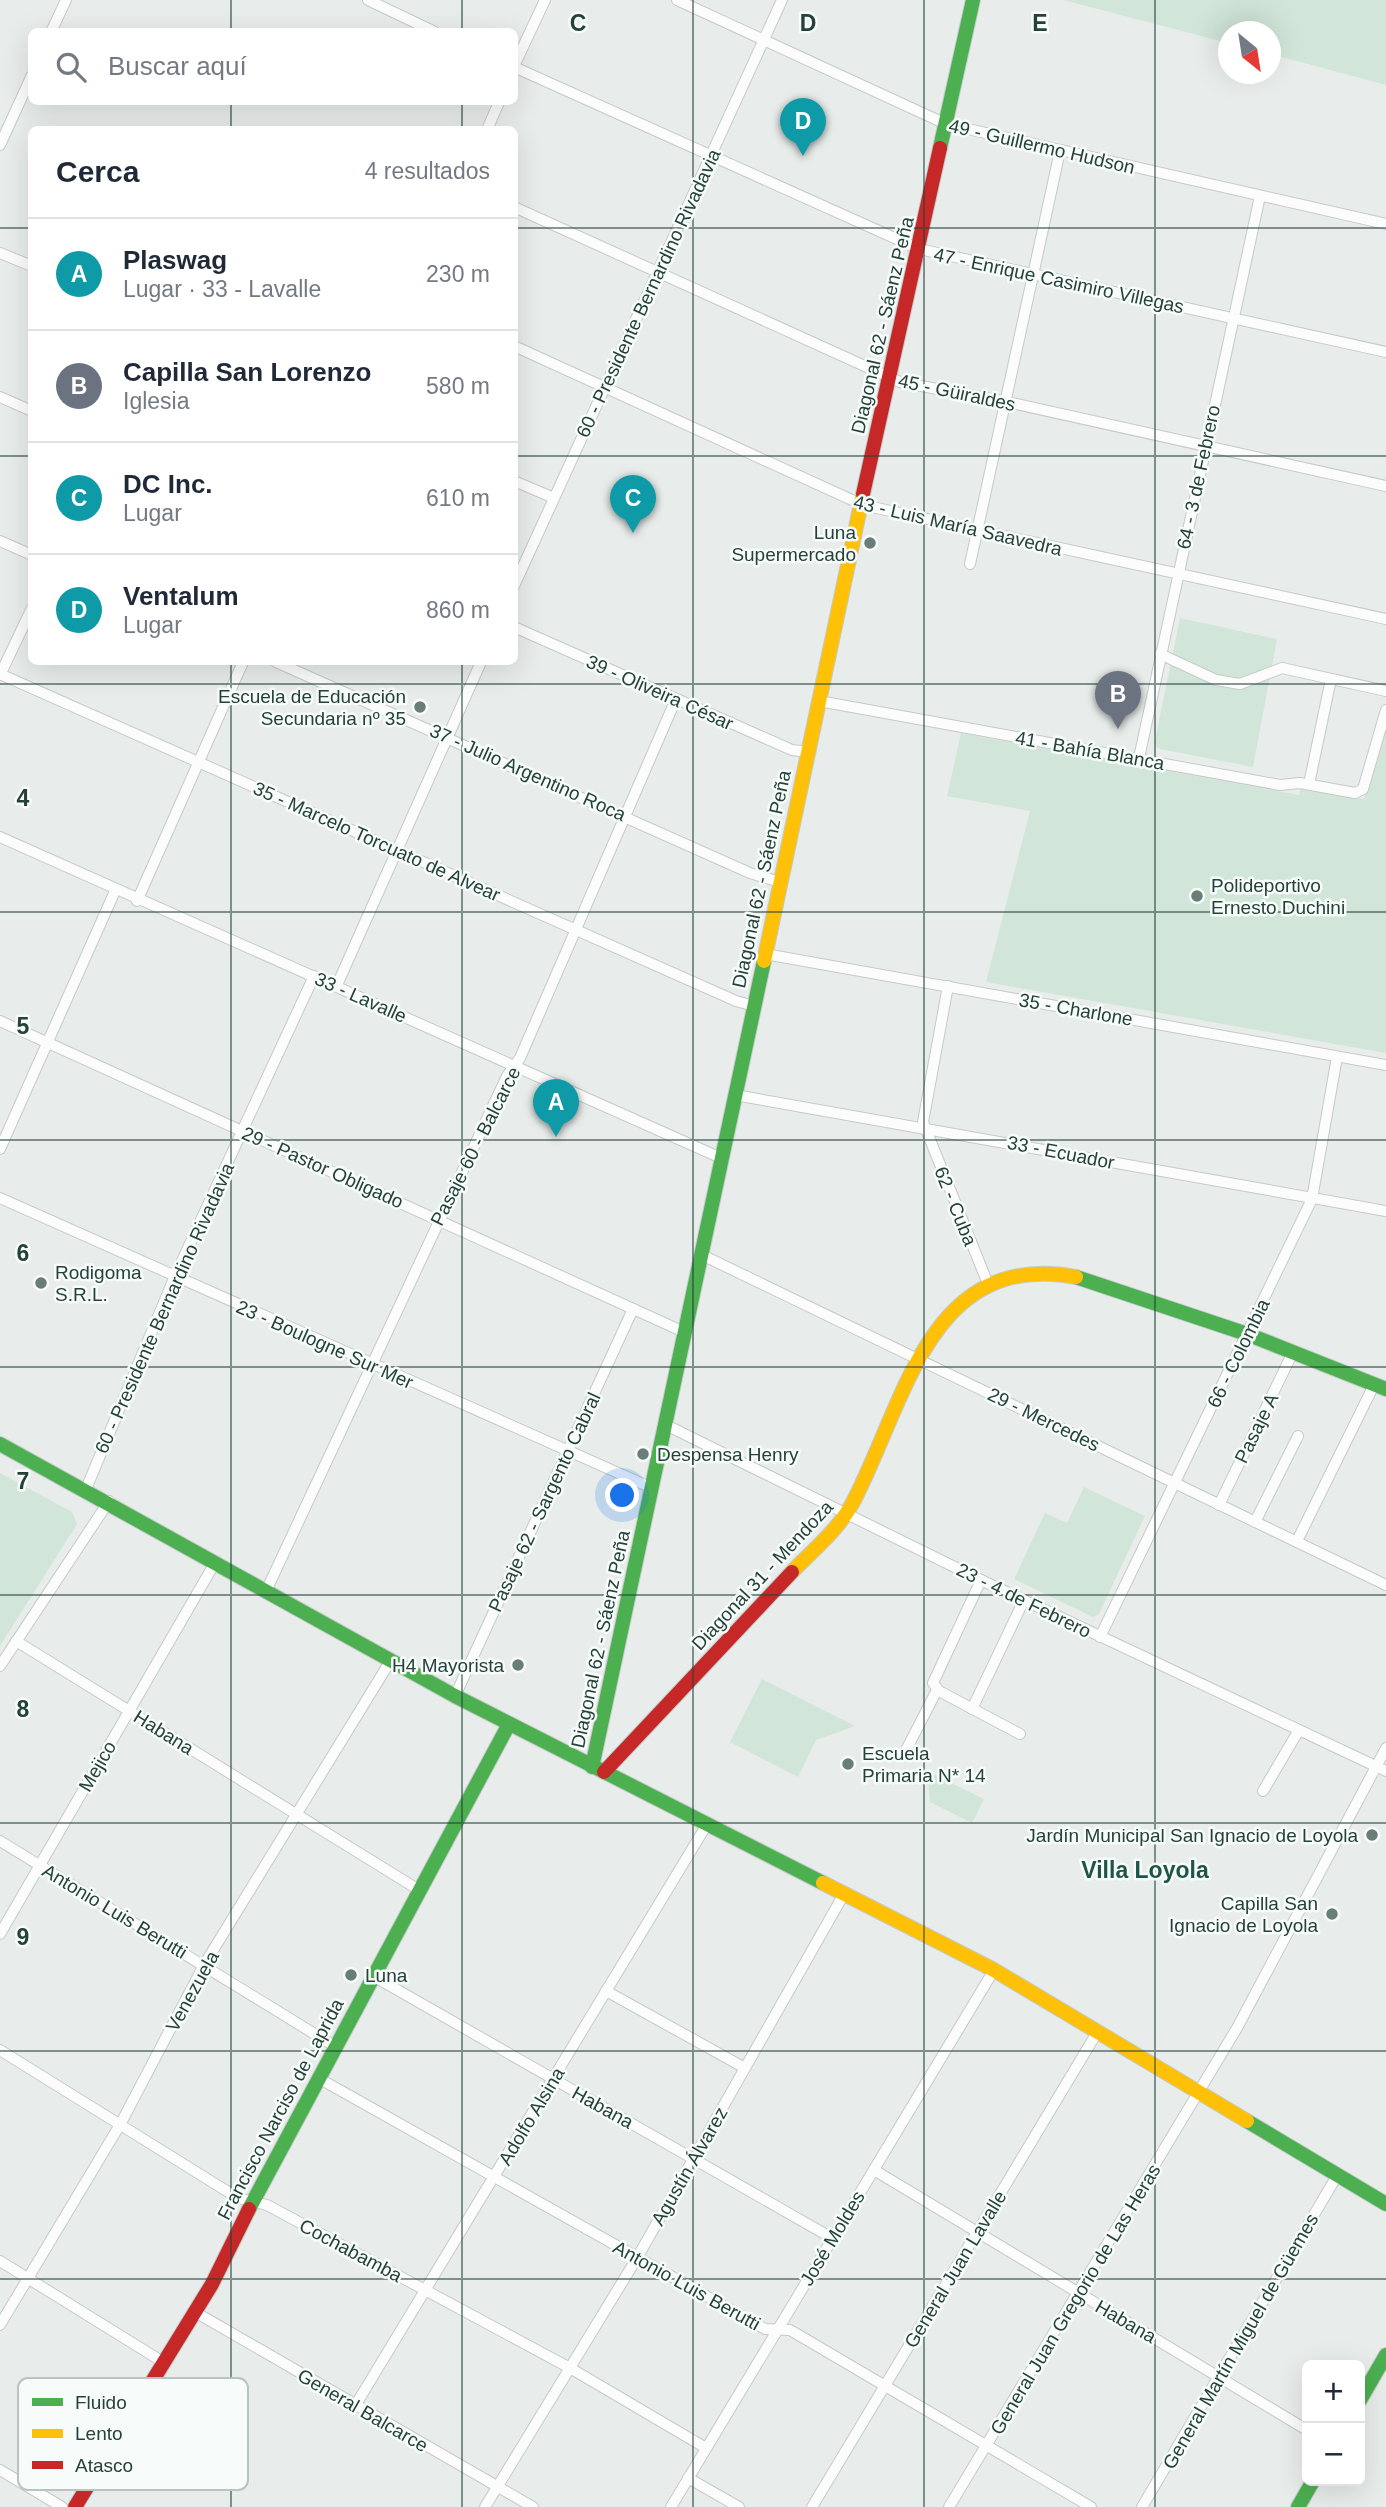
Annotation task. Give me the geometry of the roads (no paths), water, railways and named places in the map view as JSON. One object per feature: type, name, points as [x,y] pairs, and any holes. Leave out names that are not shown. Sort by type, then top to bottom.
[{"type":"street","points":[[368,0],[427,28]]},
{"type":"street","points":[[518,58],[545,0]]},
{"type":"street","name":"49 - Guillermo Hudson","points":[[677,0],[946,124],[1386,224]]},
{"type":"street","name":"60 - Presidente Bernardino Rivadavia","points":[[518,577],[782,0]]},
{"type":"street","name":"Diagonal 62 - Sáenz Peña","points":[[598,1769],[664,1424],[973,0]]},
{"type":"street","points":[[52,28],[62,1]]},
{"type":"street","name":"47 - Enrique Casimiro Villegas","points":[[518,69],[919,249],[1386,352]]},
{"type":"street","points":[[0,145],[28,84]]},
{"type":"street","points":[[489,126],[498,105]]},
{"type":"street","points":[[0,113],[12,118]]},
{"type":"street","points":[[970,564],[1060,151]]},
{"type":"street","name":"64 - 3 de Febrero","points":[[1139,758],[1260,196]]},
{"type":"street","name":"45 - Güiraldes","points":[[518,208],[889,378],[1386,485]]},
{"type":"street","points":[[0,253],[28,264]]},
{"type":"street","name":"43 - Luis María Saavedra","points":[[518,348],[863,505],[1386,619]]},
{"type":"street","points":[[0,397],[28,409]]},
{"type":"street","points":[[518,483],[554,498]]},
{"type":"street","points":[[0,541],[28,553]]},
{"type":"street","points":[[0,674],[28,616]]},
{"type":"street","name":"39 - Oliveira César","points":[[518,629],[792,750],[808,752]]},
{"type":"street","points":[[1160,654],[1216,680],[1240,684],[1282,668],[1386,691]]},
{"type":"street","points":[[137,901],[242,665]]},
{"type":"street","name":"37 - Julio Argentino Roca","points":[[283,665],[767,880],[780,882]]},
{"type":"street","points":[[337,985],[394,851],[480,665]]},
{"type":"street","name":"35 - Marcelo Torcuato de Alvear","points":[[0,674],[394,851],[736,1001],[754,1006]]},
{"type":"street","points":[[1309,784],[1331,679]]},
{"type":"street","name":"Pasaje 60 - Balcarce","points":[[267,1589],[438,1219],[520,1058],[676,699]]},
{"type":"street","name":"41 - Bahía Blanca","points":[[819,701],[1280,785],[1309,784],[1360,793],[1386,709]]},
{"type":"street","name":"33 - Lavalle","points":[[0,837],[137,901],[337,985],[721,1158]]},
{"type":"street","points":[[0,1149],[115,891]]},
{"type":"street","name":"35 - Charlone","points":[[765,954],[1386,1065]]},
{"type":"street","name":"60 - Presidente Bernardino Rivadavia","points":[[86,1489],[175,1276],[314,976]]},
{"type":"street","points":[[924,1127],[923,1117],[948,986]]},
{"type":"street","name":"29 - Pastor Obligado","points":[[0,1021],[684,1332]]},
{"type":"street","name":"66 - Colombia","points":[[1100,1637],[1312,1199],[1337,1057]]},
{"type":"street","name":"33 - Ecuador","points":[[735,1095],[1386,1211]]},
{"type":"street","name":"62 - Cuba","points":[[924,1127],[988,1284]]},
{"type":"street","name":"23 - Boulogne Sur Mer","points":[[0,1198],[652,1488]]},
{"type":"street","name":"29 - Mercedes","points":[[702,1255],[1386,1584]]},
{"type":"street","name":"Diagonal 31 - Mendoza","points":[[598,1769],[846,1513],[918,1358],[950,1312],[970,1294],[988,1284],[1030,1272],[1069,1275],[1247,1334],[1380,1387]]},
{"type":"street","name":"Pasaje 62 - Sargento Cabral","points":[[455,1696],[633,1309]]},
{"type":"street","name":"Pasaje A","points":[[1219,1505],[1293,1352]]},
{"type":"street","points":[[1297,1541],[1380,1387]]},
{"type":"street","name":"23 - 4 de Febrero","points":[[664,1424],[981,1580],[1381,1769]]},
{"type":"street","points":[[1255,1522],[1298,1436]]},
{"type":"street","points":[[0,1444],[109,1501],[455,1696],[706,1826],[994,1970],[1386,2204]]},
{"type":"street","points":[[0,1666],[109,1501]]},
{"type":"street","name":"Mejico","points":[[0,1934],[216,1561]]},
{"type":"street","points":[[981,1580],[933,1683],[937,1690],[1020,1734]]},
{"type":"street","points":[[972,1709],[1024,1600]]},
{"type":"street","name":"Habana","points":[[16,1641],[419,1890]]},
{"type":"street","name":"Venezuela","points":[[0,2325],[121,2123],[204,1965],[391,1660]]},
{"type":"street","points":[[903,1756],[937,1690]]},
{"type":"street","name":"Francisco Narciso de Laprida","points":[[153,2378],[195,2312],[509,1724]]},
{"type":"street","points":[[1264,1791],[1298,1730]]},
{"type":"street","name":"General Juan Gregorio de Las Heras","points":[[949,2507],[1200,2091],[1381,1769],[1386,1748]]},
{"type":"street","name":"Adolfo Alsina","points":[[355,2406],[706,1826]]},
{"type":"street","name":"Antonio Luis Berutti","points":[[0,1841],[336,2047]]},
{"type":"street","name":"Agustín Álvarez","points":[[485,2507],[637,2258],[844,1894]]},
{"type":"street","name":"José Moldes","points":[[671,2507],[994,1970]]},
{"type":"street","name":"Habana","points":[[373,1976],[832,2238]]},
{"type":"street","points":[[607,1991],[745,2068]]},
{"type":"street","name":"General Juan Lavalle","points":[[812,2507],[1098,2031]]},
{"type":"street","name":"Cochabamba","points":[[0,2050],[238,2198],[267,2205],[570,2368],[706,2448]]},
{"type":"street","name":"Antonio Luis Berutti","points":[[320,2079],[765,2329],[790,2330],[1091,2507]]},
{"type":"street","name":"Habana","points":[[874,2170],[1302,2427]]},
{"type":"street","name":"General Martín Miguel de Güemes","points":[[1142,2507],[1338,2174]]},
{"type":"street","points":[[0,2261],[163,2362]]},
{"type":"street","name":"General Balcarce","points":[[195,2312],[533,2507]]},
{"type":"street","points":[[1365,2391],[1386,2355]]},
{"type":"street","points":[[0,2470],[18,2481]]},
{"type":"street","points":[[688,2478],[739,2507]]},
{"type":"street","points":[[1298,2507],[1310,2486]]},
{"type":"street","points":[[34,2490],[62,2507]]},
{"type":"street","name":"Francisco Narciso de Laprida","points":[[75,2507],[85,2490]]},
{"type":"place","name":"Ventalum","points":[[803,156]]},
{"type":"place","name":"DC Inc.","points":[[633,533]]},
{"type":"place","name":"Luna Supermercado","points":[[870,543]]},
{"type":"place","name":"Escuela de Educación Secundaria nº 35","points":[[420,707]]},
{"type":"place","name":"Capilla San Lorenzo","points":[[1118,729]]},
{"type":"place","name":"Polideportivo Ernesto Duchini","points":[[1197,896]]},
{"type":"place","name":"Plaswag","points":[[556,1137]]},
{"type":"place","name":"Rodigoma S.R.L.","points":[[41,1283]]},
{"type":"place","name":"Despensa Henry","points":[[643,1454]]},
{"type":"place","name":"H4 Mayorista","points":[[518,1665]]},
{"type":"place","name":"Escuela Primaria N* 14","points":[[848,1764]]},
{"type":"place","name":"Jardín Municipal San Ignacio de Loyola","points":[[1372,1835]]},
{"type":"place","name":"Capilla San Ignacio de Loyola","points":[[1332,1914]]},
{"type":"place","name":"Luna","points":[[351,1975]]},
{"type":"district","name":"Villa Loyola","points":[[1145,1870]]}]
